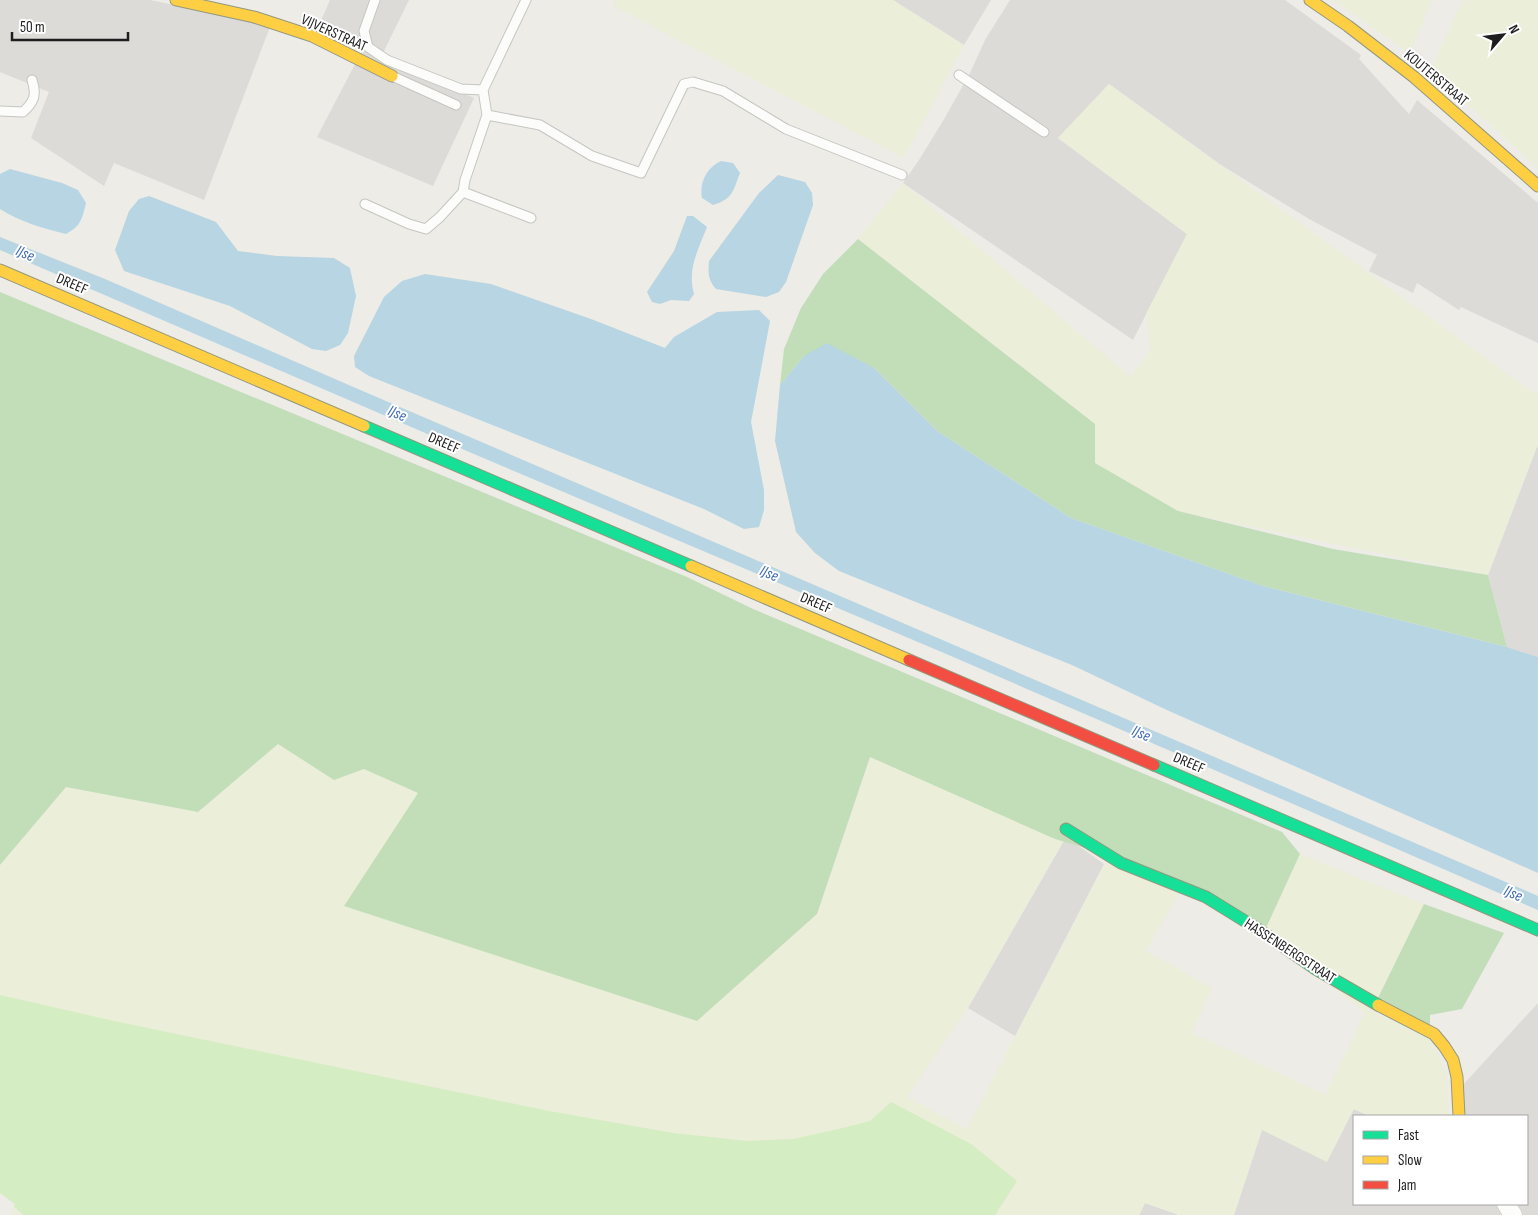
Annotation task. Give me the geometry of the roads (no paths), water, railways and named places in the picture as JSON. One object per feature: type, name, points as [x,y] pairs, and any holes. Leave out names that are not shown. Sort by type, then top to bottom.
[{"type":"main road","name":"VIJVERSTRAAT","points":[[176,0],[254,17],[312,36],[392,76]]},
{"type":"main road","name":"KOUTERSTRAAT","points":[[1310,0],[1348,26],[1414,77],[1538,186]]},
{"type":"main road","name":"DREEF","points":[[0,270],[1538,930]]},
{"type":"main road","name":"HASSENBERGSTRAAT","points":[[1066,829],[1121,864],[1206,897],[1261,931],[1314,968],[1369,1001],[1434,1034],[1453,1060],[1457,1077],[1459,1115]]},
{"type":"lane","points":[[375,0],[364,31],[368,46],[387,60],[461,89],[483,90]]},
{"type":"lane","points":[[365,204],[409,224],[426,229],[463,192],[465,180],[487,115],[483,90],[526,0]]},
{"type":"lane","points":[[959,75],[1044,132]]},
{"type":"lane","points":[[392,76],[456,105]]},
{"type":"lane","points":[[0,111],[23,112],[32,104],[35,89],[32,80]]},
{"type":"lane","points":[[487,115],[540,125],[592,156],[641,174],[684,84],[693,82],[723,91],[786,129],[902,175]]},
{"type":"lane","points":[[463,192],[531,218]]},
{"type":"water","points":[[721,161],[733,163],[740,173],[731,194],[725,200],[713,205],[702,198],[703,181],[708,171]]},
{"type":"water","points":[[10,169],[62,183],[78,190],[86,203],[78,225],[66,234],[24,221],[0,209],[0,174]]},
{"type":"water","points":[[778,175],[805,182],[812,193],[813,205],[786,282],[779,292],[766,297],[716,289],[711,283],[709,276],[709,261],[759,193]]},
{"type":"water","points":[[149,196],[216,222],[238,251],[277,256],[334,258],[350,268],[356,296],[348,333],[340,345],[326,351],[312,349],[230,306],[124,271],[115,250],[129,211],[139,199]]},
{"type":"water","points":[[687,216],[693,216],[707,227],[693,268],[692,285],[694,294],[689,301],[671,300],[660,304],[652,302],[647,292],[674,251]]},
{"type":"water","name":"IJse","points":[[0,237],[105,279],[1538,896],[1538,910],[951,656],[474,454],[0,250]]},
{"type":"water","points":[[425,274],[491,284],[591,319],[665,348],[674,337],[717,312],[759,310],[770,321],[751,422],[764,490],[764,510],[759,527],[744,529],[704,509],[369,376],[355,367],[354,356],[384,297],[402,281]]},
{"type":"water","points":[[827,343],[874,368],[937,431],[1071,518],[1263,586],[1507,647],[1538,657],[1538,873],[1169,711],[1072,665],[839,571],[815,553],[796,532],[775,441],[780,385],[804,356]]}]
